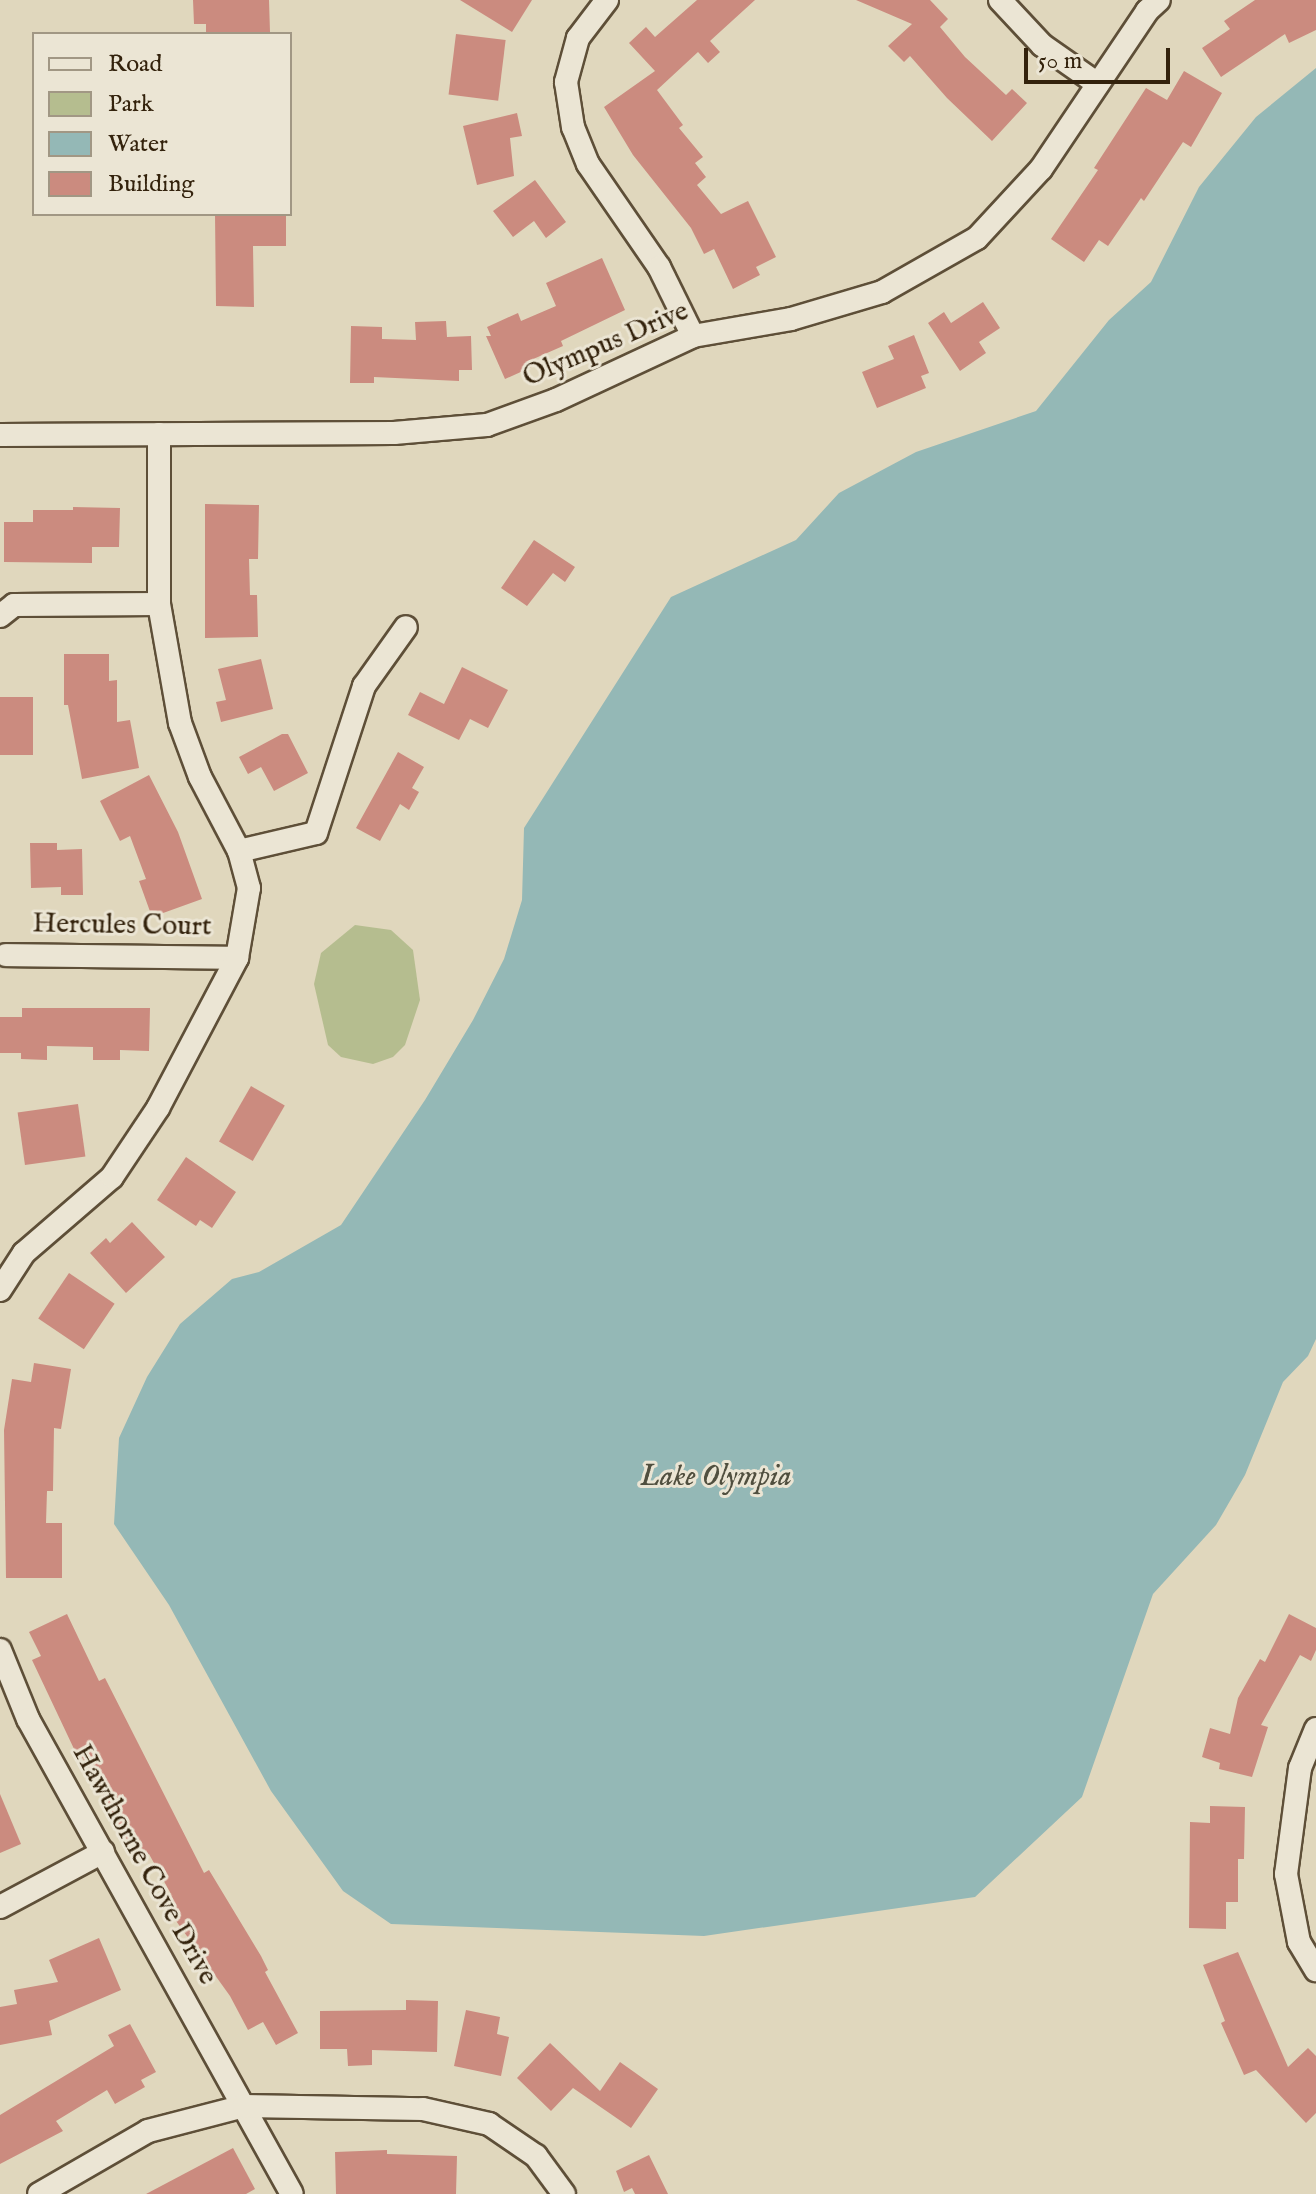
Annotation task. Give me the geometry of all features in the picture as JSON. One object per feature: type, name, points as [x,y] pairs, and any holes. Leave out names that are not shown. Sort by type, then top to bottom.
[{"type":"street","points":[[607,0],[578,38],[566,82],[573,127],[588,164],[659,267],[693,336]]},
{"type":"street","points":[[1000,0],[1042,45],[1098,84]]},
{"type":"street","name":"Olympus Drive","points":[[0,435],[394,433],[487,425],[556,400],[693,336],[791,319],[882,292],[977,238],[1041,169],[1147,11],[1159,0]]},
{"type":"street","points":[[0,1290],[24,1253],[112,1177],[158,1108],[237,958],[249,888],[239,851],[200,777],[180,723],[159,604],[159,434]]},
{"type":"street","name":"Olympus Drive","points":[[0,441],[37,436]]},
{"type":"street","points":[[0,616],[14,605],[159,604]]},
{"type":"street","points":[[239,851],[316,833],[364,686],[406,627]]},
{"type":"street","name":"Hercules Court","points":[[6,955],[237,958]]},
{"type":"street","name":"Hawthorne Cove Drive","points":[[0,1650],[28,1719],[292,2194]]},
{"type":"street","points":[[1316,1729],[1300,1768],[1286,1874],[1299,1942],[1316,1970]]},
{"type":"street","points":[[0,1907],[103,1852]]},
{"type":"street","points":[[39,2194],[148,2131],[244,2106],[423,2109],[489,2124],[536,2156],[564,2194]]},
{"type":"green space","points":[[355,925],[391,930],[413,950],[420,1000],[405,1045],[393,1057],[373,1064],[341,1057],[328,1045],[314,984],[321,953]]},
{"type":"water","name":"Lake Olympia","points":[[1316,68],[1316,1339],[1308,1356],[1283,1382],[1245,1475],[1216,1525],[1153,1594],[1082,1797],[975,1897],[704,1936],[391,1924],[343,1891],[271,1791],[169,1605],[114,1524],[119,1438],[147,1377],[180,1324],[232,1279],[259,1272],[341,1225],[425,1100],[473,1020],[504,959],[522,900],[524,828],[671,597],[796,540],[839,493],[916,452],[1036,411],[1109,320],[1151,282],[1199,187],[1256,117]]},
{"type":"building","points":[[193,0],[269,0],[270,32],[206,32],[206,24],[194,24]]},
{"type":"building","points":[[460,0],[532,0],[512,32]]},
{"type":"building","points":[[697,0],[755,0],[710,41],[720,52],[708,63],[698,52],[657,90],[683,125],[679,128],[703,157],[695,163],[706,177],[697,185],[721,214],[748,201],[776,257],[756,267],[760,275],[733,289],[714,249],[704,254],[691,228],[633,155],[604,107],[655,71],[629,43],[646,27],[655,37]]},
{"type":"building","points":[[856,0],[930,0],[948,19],[940,27],[965,57],[1006,95],[1012,89],[1027,103],[992,141],[947,98],[910,56],[904,62],[888,46],[912,24]]},
{"type":"building","points":[[1255,0],[1316,0],[1316,30],[1289,43],[1285,34],[1221,77],[1202,48],[1230,29],[1224,21]]},
{"type":"building","points":[[456,34],[506,40],[498,101],[449,95]]},
{"type":"building","points":[[1184,71],[1222,93],[1191,147],[1183,142],[1144,201],[1141,198],[1108,246],[1099,240],[1084,262],[1051,239],[1098,170],[1094,168],[1146,88],[1167,100]]},
{"type":"building","points":[[517,113],[522,136],[510,138],[514,176],[477,185],[463,126]]},
{"type":"building","points":[[535,180],[566,222],[546,238],[534,221],[513,237],[493,211]]},
{"type":"building","points":[[215,216],[286,216],[286,246],[253,246],[254,307],[216,306]]},
{"type":"building","points":[[602,258],[625,310],[561,341],[563,346],[531,360],[534,366],[505,379],[486,336],[491,336],[487,327],[518,313],[521,321],[556,306],[546,283]]},
{"type":"building","points":[[983,302],[1000,328],[979,342],[986,353],[960,371],[928,323],[944,312],[951,323]]},
{"type":"building","points":[[446,321],[447,337],[471,336],[472,370],[459,370],[459,381],[374,377],[374,383],[350,383],[351,326],[382,327],[382,339],[416,340],[415,322]]},
{"type":"building","points":[[914,335],[929,373],[921,376],[926,388],[877,408],[862,372],[894,359],[888,346]]},
{"type":"building","points":[[205,504],[259,505],[258,559],[249,559],[250,595],[257,595],[258,637],[205,638]]},
{"type":"building","points":[[73,507],[120,508],[119,547],[92,547],[92,563],[4,562],[4,522],[33,522],[33,510],[73,510]]},
{"type":"building","points":[[534,540],[575,567],[565,582],[553,573],[527,606],[501,588]]},
{"type":"building","points":[[64,654],[109,654],[109,681],[117,680],[117,722],[130,720],[139,768],[82,779],[68,705],[64,705]]},
{"type":"building","points":[[261,659],[273,709],[221,722],[216,702],[226,700],[218,669]]},
{"type":"building","points":[[462,667],[508,690],[488,728],[470,719],[459,740],[408,715],[420,692],[444,704]]},
{"type":"building","points":[[0,697],[33,697],[33,755],[0,755]]},
{"type":"building","points":[[282,734],[288,734],[308,773],[274,791],[261,767],[248,774],[239,757]]},
{"type":"building","points":[[398,752],[424,767],[412,788],[419,792],[409,810],[400,804],[380,841],[356,828]]},
{"type":"building","points":[[149,775],[178,832],[202,899],[152,917],[139,881],[146,879],[130,836],[120,841],[100,801]]},
{"type":"building","points":[[30,843],[57,843],[57,850],[82,849],[83,895],[61,895],[61,887],[31,888]]},
{"type":"building","points":[[22,1008],[150,1008],[149,1051],[120,1050],[120,1060],[93,1060],[93,1047],[47,1046],[47,1060],[21,1059],[21,1053],[0,1053],[0,1017],[22,1017]]},
{"type":"building","points":[[251,1086],[285,1106],[253,1161],[219,1141]]},
{"type":"building","points":[[78,1104],[85,1156],[25,1165],[18,1112]]},
{"type":"building","points":[[186,1157],[236,1192],[212,1228],[200,1220],[196,1226],[157,1200]]},
{"type":"building","points":[[132,1222],[165,1257],[126,1293],[90,1253],[106,1238],[110,1243]]},
{"type":"building","points":[[69,1273],[115,1304],[84,1349],[38,1319]]},
{"type":"building","points":[[34,1363],[71,1369],[61,1429],[54,1428],[53,1491],[47,1491],[46,1523],[62,1523],[62,1578],[6,1578],[4,1430],[12,1379],[31,1382]]},
{"type":"building","points":[[67,1614],[99,1681],[105,1678],[204,1873],[209,1870],[268,1970],[265,1972],[298,2033],[276,2045],[263,2022],[248,2030],[230,1996],[161,1900],[171,1894],[149,1854],[138,1860],[78,1750],[75,1751],[32,1660],[41,1656],[29,1632]]},
{"type":"building","points":[[1289,1614],[1316,1628],[1316,1650],[1311,1661],[1300,1655],[1261,1725],[1268,1727],[1252,1777],[1219,1769],[1220,1763],[1202,1757],[1210,1728],[1230,1734],[1238,1698],[1260,1659],[1265,1662]]},
{"type":"building","points":[[0,1794],[21,1844],[0,1853]]},
{"type":"building","points":[[1210,1806],[1245,1807],[1244,1859],[1238,1859],[1238,1902],[1226,1902],[1226,1929],[1189,1928],[1190,1822],[1210,1823]]},
{"type":"building","points":[[99,1938],[121,1990],[49,2021],[52,2035],[0,2045],[0,2007],[17,2004],[14,1990],[58,1982],[49,1960]]},
{"type":"building","points":[[1238,1952],[1288,2067],[1308,2048],[1316,2056],[1316,2113],[1306,2123],[1256,2070],[1244,2075],[1221,2023],[1225,2021],[1203,1965]]},
{"type":"building","points":[[406,2000],[438,2001],[437,2052],[372,2050],[372,2065],[348,2066],[347,2049],[320,2049],[320,2011],[406,2010]]},
{"type":"building","points":[[466,2010],[500,2017],[497,2034],[509,2037],[501,2076],[454,2066]]},
{"type":"building","points":[[130,2024],[156,2072],[141,2080],[145,2087],[115,2104],[107,2090],[56,2121],[63,2131],[0,2164],[0,2115],[114,2046],[108,2035]]},
{"type":"building","points":[[550,2043],[600,2091],[620,2062],[658,2089],[631,2128],[573,2088],[551,2111],[517,2078]]},
{"type":"building","points":[[233,2148],[255,2189],[246,2194],[146,2194]]},
{"type":"building","points":[[387,2150],[387,2154],[457,2156],[456,2194],[336,2194],[335,2152]]},
{"type":"building","points":[[649,2155],[668,2194],[635,2194],[632,2188],[624,2192],[616,2171]]}]
